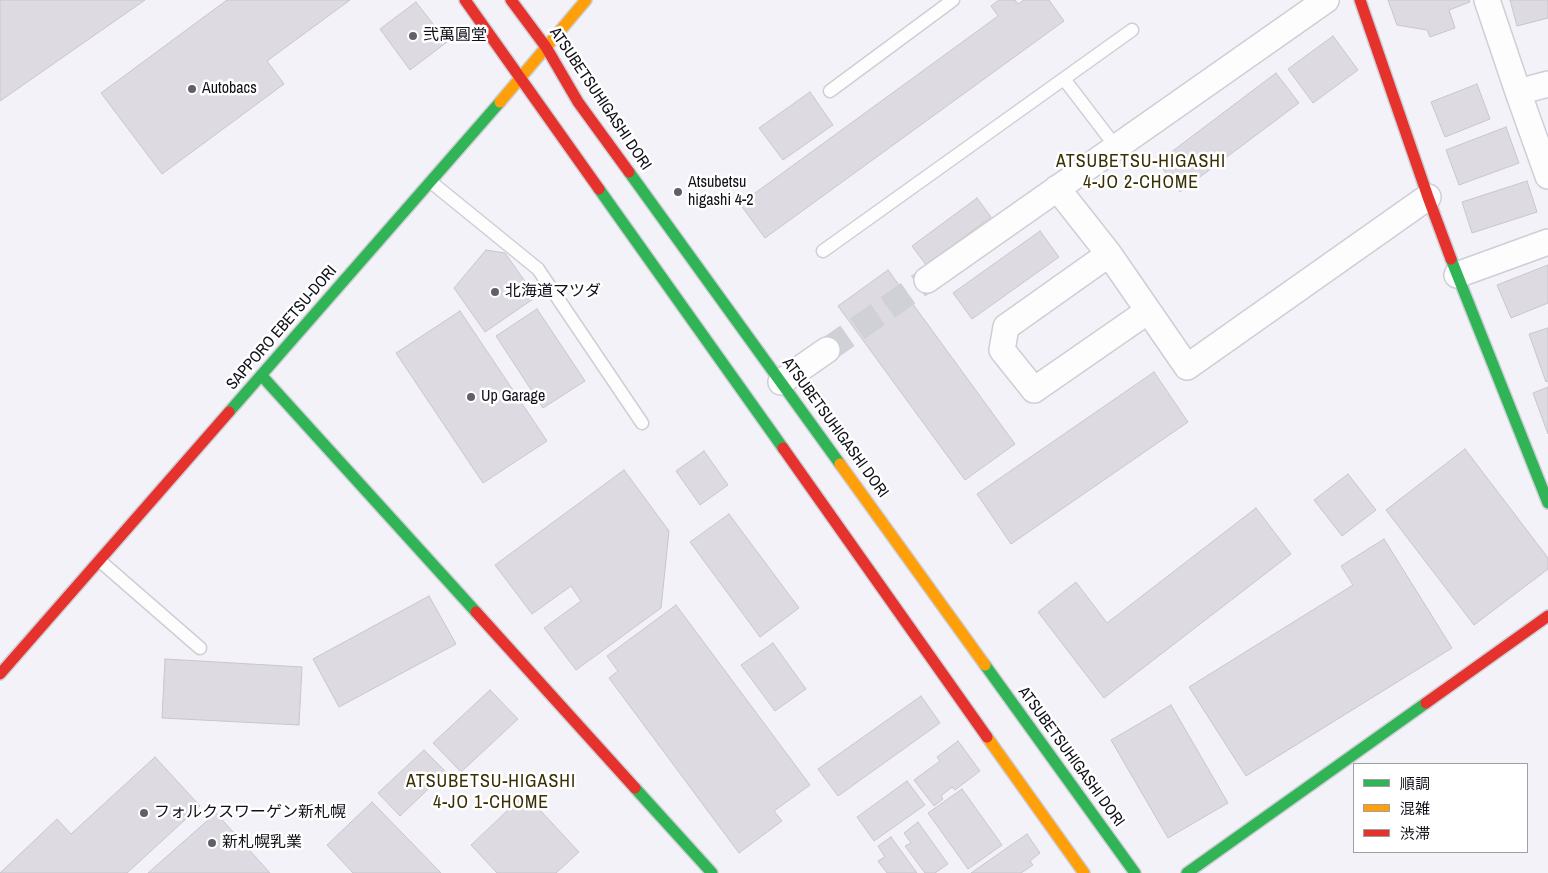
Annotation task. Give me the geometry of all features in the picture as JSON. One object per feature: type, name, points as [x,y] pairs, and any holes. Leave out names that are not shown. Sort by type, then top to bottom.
[{"type":"main road","points":[[465,0],[1084,873]]},
{"type":"main road","name":"ATSUBETSUHIGASHI DORI","points":[[511,0],[546,47],[578,102],[1135,873]]},
{"type":"main road","name":"SAPPORO EBETSU-DORI","points":[[0,674],[431,182],[586,0]]},
{"type":"main road","points":[[1360,0],[1457,275],[1548,503]]},
{"type":"main road","points":[[262,376],[712,873]]},
{"type":"main road","points":[[1187,873],[1548,616]]},
{"type":"street","points":[[927,280],[1326,0]]},
{"type":"street","points":[[1487,0],[1548,176]]},
{"type":"street","points":[[1518,92],[1548,84]]},
{"type":"street","points":[[1057,188],[1109,254],[1187,368],[1428,197]]},
{"type":"street","points":[[1457,275],[1548,242]]},
{"type":"street","points":[[1109,254],[1006,327],[1002,350],[1034,390],[1148,311]]},
{"type":"street","points":[[781,382],[827,350]]},
{"type":"lane","points":[[830,92],[953,0]]},
{"type":"lane","points":[[823,251],[1132,30]]},
{"type":"lane","points":[[1064,79],[1116,148]]},
{"type":"lane","points":[[431,182],[538,269],[642,423]]},
{"type":"lane","points":[[100,561],[200,648]]},
{"type":"building","points":[[0,0],[145,0],[0,101]]},
{"type":"building","name":"Autobacs","points":[[227,0],[350,0],[267,61],[284,84],[162,174],[101,93]]},
{"type":"building","points":[[999,0],[1015,0],[1018,4],[1024,0],[1049,0],[1064,21],[765,238],[740,204],[998,16],[991,6]]},
{"type":"building","points":[[1388,0],[1469,0],[1470,2],[1449,10],[1455,28],[1430,37],[1427,30],[1397,25]]},
{"type":"building","points":[[1510,0],[1548,0],[1548,18],[1517,26]]},
{"type":"building","name":"弐萬圓堂","points":[[416,2],[447,42],[410,70],[380,29]]},
{"type":"building","points":[[1333,36],[1358,70],[1313,103],[1288,69]]},
{"type":"building","points":[[1276,73],[1299,103],[1180,192],[1158,162]]},
{"type":"building","points":[[1477,84],[1490,119],[1445,137],[1431,102]]},
{"type":"building","points":[[810,92],[833,125],[783,160],[759,128]]},
{"type":"building","points":[[1506,127],[1519,163],[1459,185],[1446,150]]},
{"type":"building","points":[[1527,181],[1537,212],[1472,233],[1462,202]]},
{"type":"building","points":[[977,198],[991,217],[926,265],[912,246]]},
{"type":"building","points":[[1040,231],[1059,257],[972,319],[953,293]]},
{"type":"building","name":"北海道マツダ","points":[[486,250],[505,253],[536,297],[485,332],[454,288]]},
{"type":"building","points":[[1548,265],[1548,303],[1511,318],[1497,285]]},
{"type":"building","points":[[888,270],[1015,444],[965,480],[838,306]]},
{"type":"building","points":[[537,309],[585,381],[543,408],[496,336]]},
{"type":"building","name":"Up Garage","points":[[460,311],[547,441],[483,483],[396,353]]},
{"type":"building","points":[[1548,328],[1548,381],[1546,382],[1529,334]]},
{"type":"building","points":[[1154,372],[1188,422],[1011,544],[977,494]]},
{"type":"building","points":[[1548,387],[1548,434],[1533,393]]},
{"type":"building","points":[[1465,449],[1548,558],[1548,569],[1474,625],[1386,510]]},
{"type":"building","points":[[704,451],[728,485],[700,505],[676,471]]},
{"type":"building","points":[[624,470],[669,531],[661,608],[576,670],[544,628],[581,601],[571,586],[532,614],[495,565]]},
{"type":"building","points":[[1348,474],[1376,510],[1342,536],[1314,500]]},
{"type":"building","points":[[1256,508],[1291,554],[1104,698],[1038,612],[1076,582],[1107,623]]},
{"type":"building","points":[[729,514],[799,608],[760,637],[690,542]]},
{"type":"building","points":[[1384,539],[1452,648],[1246,776],[1189,687],[1353,585],[1341,566]]},
{"type":"building","points":[[429,596],[456,644],[339,707],[313,659]]},
{"type":"building","points":[[676,605],[810,785],[774,811],[782,821],[739,853],[609,678],[618,671],[607,656]]},
{"type":"building","points":[[773,643],[806,689],[775,711],[741,665]]},
{"type":"building","points":[[165,659],[302,667],[299,725],[162,718]]},
{"type":"building","points":[[490,690],[518,719],[461,772],[433,743]]},
{"type":"building","points":[[921,696],[940,723],[838,796],[818,769]]},
{"type":"building","points":[[1171,705],[1228,803],[1168,838],[1111,740]]},
{"type":"building","points":[[958,741],[980,771],[955,790],[952,787],[941,796],[943,799],[934,806],[914,780],[940,761],[937,757]]},
{"type":"building","points":[[424,750],[446,772],[400,816],[378,793]]},
{"type":"building","name":"フォルクスワーゲン新札幌","points":[[155,757],[200,806],[127,873],[0,873],[57,819],[71,834]]},
{"type":"building","points":[[907,781],[925,805],[874,841],[857,817]]},
{"type":"building","points":[[962,789],[1002,845],[968,869],[928,813]]},
{"type":"building","points":[[525,794],[579,852],[556,873],[497,873],[471,845]]},
{"type":"building","points":[[372,802],[441,873],[353,873],[327,845]]},
{"type":"building","name":"新札幌乳業","points":[[216,813],[270,873],[148,873]]},
{"type":"building","points":[[918,822],[948,864],[935,873],[925,873],[905,846],[911,843],[904,833]]},
{"type":"building","points":[[1027,834],[1040,853],[1030,861],[1033,865],[1021,873],[971,873]]},
{"type":"building","points":[[891,837],[917,873],[887,873],[878,861],[885,857],[878,846]]},
{"type":"tunnel","points":[[827,350],[927,280]]},
{"type":"traffic: fast","points":[[229,412],[500,102]]},
{"type":"traffic: fast","points":[[629,172],[840,464]]},
{"type":"traffic: fast","points":[[599,189],[783,448]]},
{"type":"traffic: fast","points":[[1451,259],[1548,503]]},
{"type":"traffic: fast","points":[[262,376],[476,612]]},
{"type":"traffic: fast","points":[[985,665],[1135,873]]},
{"type":"traffic: fast","points":[[1187,873],[1426,703]]},
{"type":"traffic: fast","points":[[635,788],[712,873]]},
{"type":"traffic: slow","points":[[500,102],[586,0]]},
{"type":"traffic: slow","points":[[840,464],[985,665]]},
{"type":"traffic: slow","points":[[987,737],[1084,873]]},
{"type":"traffic: jam","points":[[465,0],[599,189]]},
{"type":"traffic: jam","points":[[511,0],[546,47],[578,102],[629,172]]},
{"type":"traffic: jam","points":[[1360,0],[1451,259]]},
{"type":"traffic: jam","points":[[0,674],[229,412]]},
{"type":"traffic: jam","points":[[783,448],[987,737]]},
{"type":"traffic: jam","points":[[476,612],[635,788]]},
{"type":"traffic: jam","points":[[1426,703],[1548,616]]},
{"type":"place","name":"弐萬圓堂","points":[[413,36]]},
{"type":"place","name":"Autobacs","points":[[192,89]]},
{"type":"place","name":"Atsubetsu higashi 4-2","points":[[678,192]]},
{"type":"place","name":"北海道マツダ","points":[[495,292]]},
{"type":"place","name":"Up Garage","points":[[471,397]]},
{"type":"place","name":"フォルクスワーゲン新札幌","points":[[144,813]]},
{"type":"place","name":"新札幌乳業","points":[[212,843]]},
{"type":"district","name":"ATSUBETSU-HIGASHI 4-JO 2-CHOME","points":[[1141,172]]},
{"type":"district","name":"ATSUBETSU-HIGASHI 4-JO 1-CHOME","points":[[491,792]]}]
